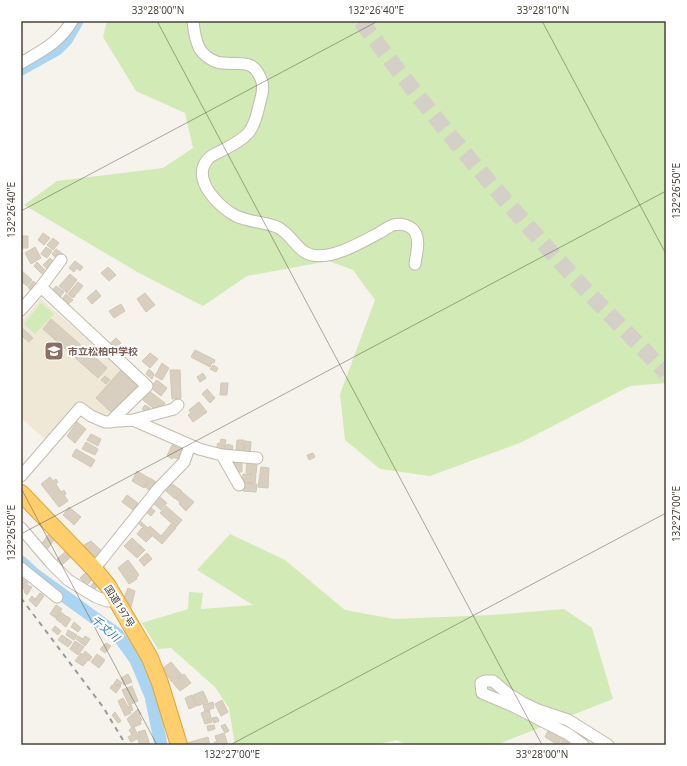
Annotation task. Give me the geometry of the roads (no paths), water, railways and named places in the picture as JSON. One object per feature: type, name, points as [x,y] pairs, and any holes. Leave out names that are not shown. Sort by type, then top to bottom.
[{"type":"highway","name":"国道197号","points":[[21,493],[94,569],[108,586],[150,658],[160,683],[179,745]]},
{"type":"street","points":[[21,63],[51,45],[61,37],[72,21]]},
{"type":"street","points":[[193,21],[197,40],[202,52],[210,59],[222,64],[239,62],[248,64],[255,70],[262,80],[263,91],[252,130],[244,138],[208,158],[204,166],[202,174],[203,183],[211,195],[224,208],[237,216],[256,223],[277,227],[286,233],[306,253],[312,255],[321,256],[337,253],[393,225],[403,224],[408,226],[415,232],[416,235],[417,246],[415,264]]},
{"type":"street","points":[[21,310],[41,287],[61,260]]},
{"type":"street","points":[[41,287],[147,386],[110,422]]},
{"type":"street","points":[[21,476],[80,408],[98,419],[105,422],[110,422],[133,420],[174,408],[178,405]]},
{"type":"street","points":[[133,420],[190,445],[222,455],[257,458]]},
{"type":"street","points":[[94,569],[158,489],[184,462],[190,445]]},
{"type":"street","points":[[222,455],[239,485]]},
{"type":"street","points":[[21,528],[51,564],[68,580],[96,597],[107,601],[117,601]]},
{"type":"street","points":[[21,568],[57,597]]},
{"type":"street","points":[[583,745],[568,734],[513,706],[482,693],[481,683],[485,681],[493,681],[507,693],[523,703],[538,710],[568,720],[608,745]]},
{"type":"waterway","points":[[21,69],[57,49],[66,40],[77,21]]},
{"type":"waterway","name":"千丈川","points":[[21,562],[34,574],[118,635],[136,660],[151,696],[161,745]]},
{"type":"tunnel","points":[[361,21],[411,87],[490,183],[583,287],[666,373]]},
{"type":"railway","points":[[21,598],[103,707],[126,745]]},
{"type":"place","name":"市立松柏中学校","points":[[54,351]]}]
